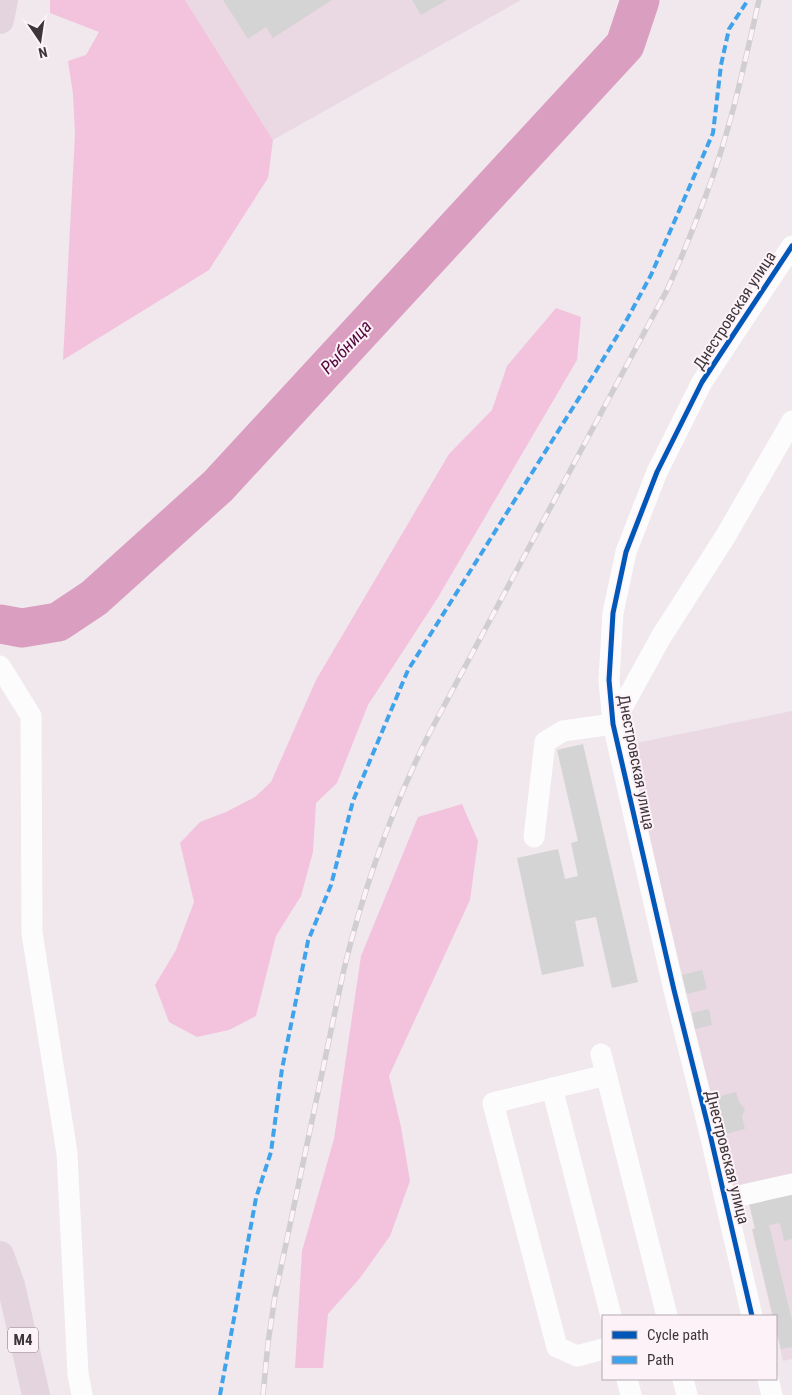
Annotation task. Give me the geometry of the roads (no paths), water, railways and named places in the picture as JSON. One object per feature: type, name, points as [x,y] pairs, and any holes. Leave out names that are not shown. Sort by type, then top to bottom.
[{"type":"highway","points":[[0,20],[4,0]]},
{"type":"highway","name":"M4","points":[[0,1255],[36,1395]]},
{"type":"street","name":"Днестровская улица","points":[[752,1315],[681,995],[614,724],[609,680],[613,613],[626,552],[657,472],[702,382],[792,246]]},
{"type":"street","points":[[534,837],[545,742],[563,731],[614,724],[661,637],[725,537],[792,421]]},
{"type":"street","points":[[0,666],[31,716],[32,933],[67,1153],[78,1374],[82,1395]]},
{"type":"street","points":[[601,1054],[667,1315]]},
{"type":"street","points":[[602,1349],[577,1356],[557,1346],[493,1103],[606,1075]]},
{"type":"street","points":[[552,1088],[610,1315]]},
{"type":"street","points":[[726,1199],[792,1184]]},
{"type":"street","points":[[627,1380],[631,1395]]},
{"type":"street","points":[[683,1380],[687,1395]]},
{"type":"street","points":[[768,1380],[772,1395]]},
{"type":"waterway","name":"Рыбница","points":[[0,624],[22,628],[58,622],[94,598],[218,486],[625,45],[640,0]]},
{"type":"railway","points":[[263,1395],[275,1296],[344,969],[380,848],[403,790],[430,732],[667,290],[715,171],[736,99],[759,0]]}]
